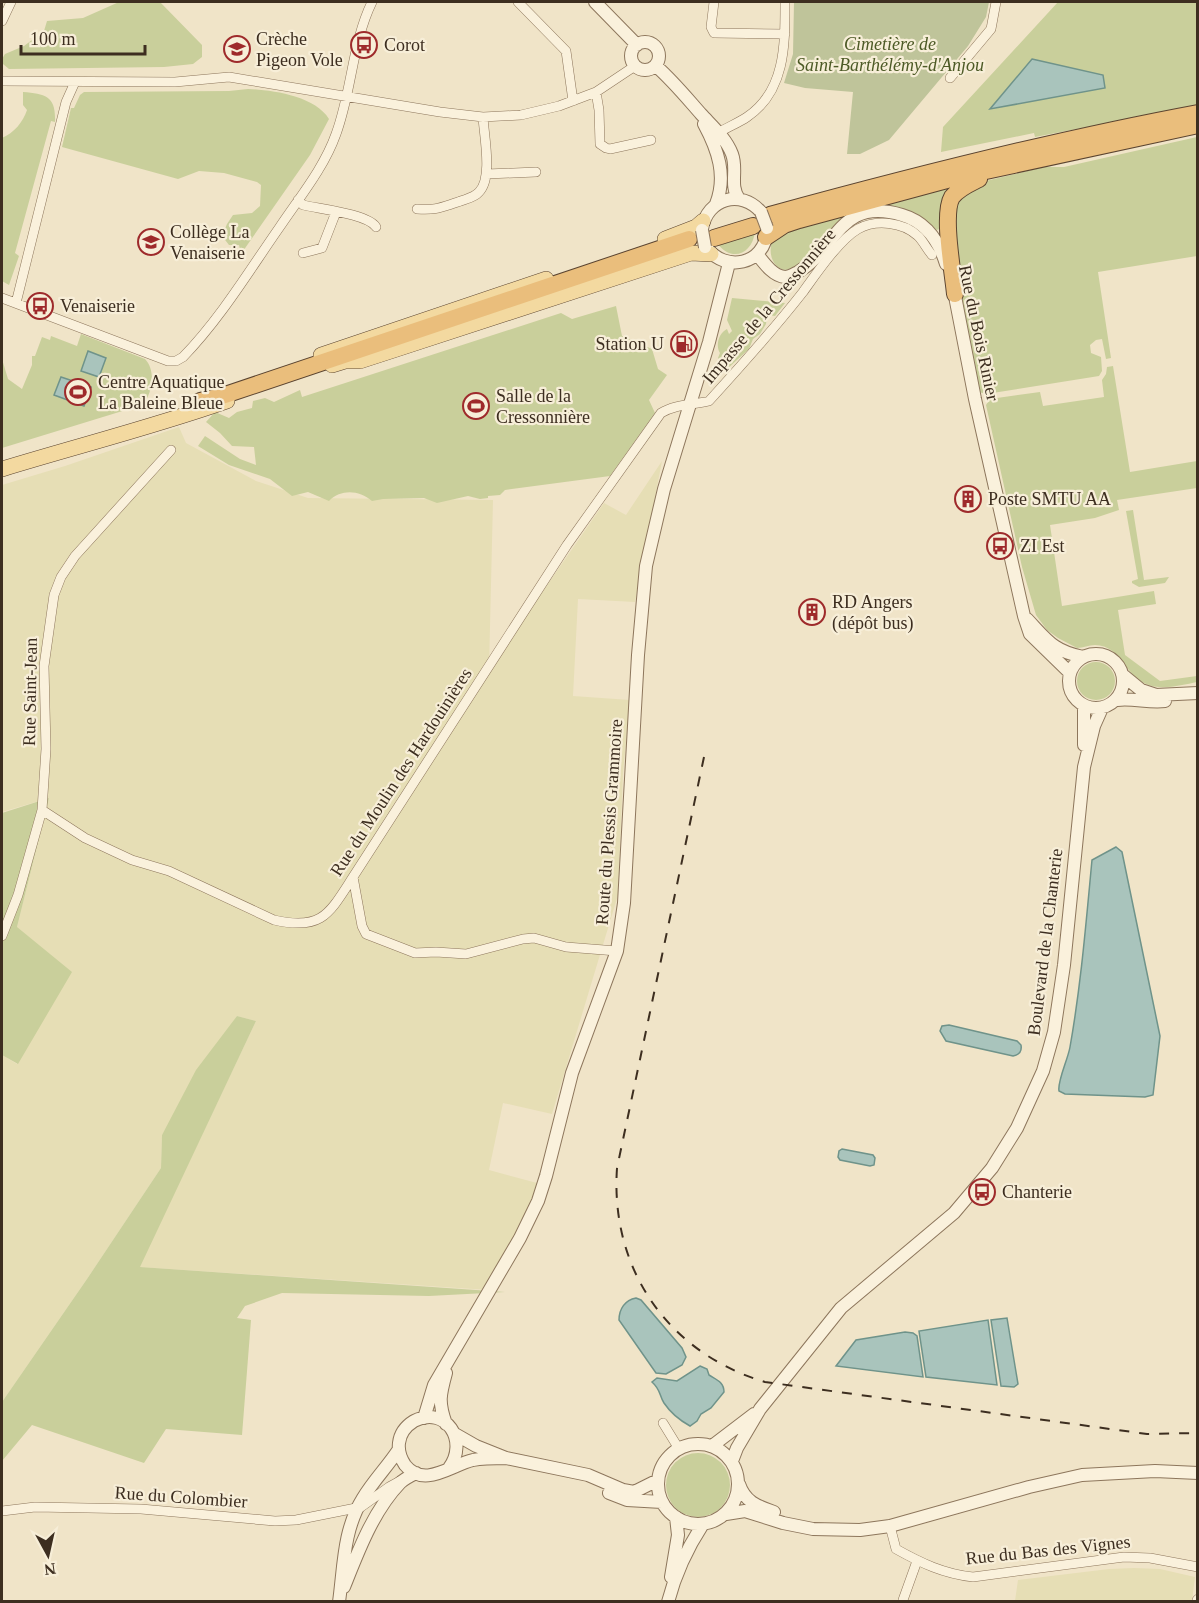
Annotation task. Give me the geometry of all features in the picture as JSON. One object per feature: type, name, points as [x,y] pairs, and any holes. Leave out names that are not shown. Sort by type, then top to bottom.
[{"type":"highway","points":[[762,221],[778,204],[875,177],[985,151],[1197,113]]},
{"type":"highway","points":[[762,221],[784,225],[958,177],[1040,161],[1197,124]]},
{"type":"highway","points":[[200,401],[222,396],[703,238],[762,221],[1003,160],[1098,140],[1197,124]]},
{"type":"highway","points":[[955,294],[947,220],[948,207],[952,198],[958,190],[974,182],[1040,161]]},
{"type":"highway","points":[[345,361],[703,238]]},
{"type":"main road","points":[[88,442],[354,343],[681,233],[703,238]]},
{"type":"main road","points":[[2,469],[211,407],[345,361]]},
{"type":"street","points":[[2,21],[11,2]]},
{"type":"street","points":[[2,298],[168,361],[176,361],[183,357],[216,317],[298,200],[315,175],[336,136],[348,96],[358,41],[372,2]]},
{"type":"street","points":[[519,2],[566,51],[573,101]]},
{"type":"street","points":[[595,2],[637,45]]},
{"type":"street","points":[[714,2],[711,27],[714,33],[785,34]]},
{"type":"street","points":[[718,133],[748,117],[764,102],[780,69],[785,34],[785,2]]},
{"type":"street","points":[[950,78],[991,29],[996,2]]},
{"type":"street","points":[[645,42],[654,45],[660,57],[656,66],[646,71],[634,66],[631,53],[637,45],[645,42]]},
{"type":"street","points":[[2,81],[182,82],[210,77],[229,77],[483,117],[534,112],[573,101],[596,92],[634,66]]},
{"type":"street","points":[[656,66],[678,86],[732,153],[735,172],[733,186],[739,199],[762,221],[763,246],[757,255],[739,263],[729,263],[719,260],[703,238],[708,211],[723,201],[739,199]]},
{"type":"street","points":[[57,82],[66,102]]},
{"type":"street","points":[[16,303],[66,102],[75,82]]},
{"type":"street","points":[[596,92],[600,144],[610,148],[651,140]]},
{"type":"street","points":[[693,105],[710,135],[718,157],[722,182],[716,204]]},
{"type":"street","points":[[417,209],[437,210],[471,198],[479,192],[487,174],[483,117]]},
{"type":"street","points":[[487,174],[536,172]]},
{"type":"street","points":[[298,200],[303,205],[362,217],[376,227]]},
{"type":"street","points":[[303,253],[322,248],[336,212]]},
{"type":"street","name":"Rue du Bois Rinier","points":[[757,255],[778,274],[784,277],[791,276],[812,260],[840,228],[855,217],[870,212],[898,214],[912,218],[924,226],[940,245],[955,294],[975,399],[1024,616],[1030,634],[1070,673]]},
{"type":"street","name":"Impasse de la Cressonnière","points":[[689,405],[709,400],[835,251],[858,228],[877,224],[893,224],[908,228],[920,237],[932,255]]},
{"type":"street","name":"Route du Plessis Grammoire","points":[[424,1418],[434,1385],[520,1238],[538,1201],[572,1073],[616,951],[624,903],[642,593],[652,535],[689,405],[710,342],[729,263]]},
{"type":"street","name":"Rue du Moulin des Hardouinières","points":[[42,810],[85,838],[132,860],[169,871],[274,920],[288,923],[323,918],[353,878],[573,536],[661,413],[670,407],[689,405]]},
{"type":"street","name":"Rue Saint-Jean","points":[[2,936],[18,895],[42,810],[46,749],[44,666],[54,595],[61,577],[75,556],[171,450]]},
{"type":"street","points":[[1024,616],[1051,645],[1068,654],[1083,657],[1100,654],[1108,656],[1115,661],[1124,676],[1142,690],[1156,695],[1195,693]]},
{"type":"street","points":[[1083,657],[1077,661],[1070,673],[1070,688],[1073,696],[1084,706],[1102,708],[1117,700],[1131,698],[1153,703],[1181,699],[1195,693]]},
{"type":"street","points":[[1117,700],[1124,684],[1124,676]]},
{"type":"street","name":"Boulevard de la Chanterie","points":[[732,1461],[760,1409],[841,1308],[954,1213],[987,1174],[1017,1128],[1043,1071],[1054,1032],[1064,965],[1084,767],[1084,706]]},
{"type":"street","name":"Boulevard de la Chanterie","points":[[1084,767],[1094,726],[1102,708]]},
{"type":"street","points":[[353,878],[362,926],[366,934],[415,952],[466,954],[534,938],[566,947],[616,951]]},
{"type":"street","name":"Route du Plessis Grammoire","points":[[446,1424],[439,1406],[440,1394],[450,1360]]},
{"type":"street","name":"Boulevard de la Chanterie","points":[[712,1446],[760,1409]]},
{"type":"street","points":[[340,1601],[343,1552],[358,1508],[399,1449],[401,1435],[417,1419],[432,1418],[446,1424],[455,1434],[476,1446],[506,1458],[588,1475],[623,1491],[634,1492],[658,1480]]},
{"type":"street","points":[[663,1423],[679,1449]]},
{"type":"street","points":[[449,1468],[457,1452],[455,1434]]},
{"type":"street","points":[[912,1519],[842,1523],[786,1517],[749,1501],[743,1495],[732,1461],[712,1446],[699,1444],[679,1449],[664,1462],[658,1480],[662,1502],[676,1517],[686,1522],[703,1524],[715,1521],[726,1514],[745,1511],[783,1523],[838,1531],[890,1526],[1029,1486],[1082,1475],[1155,1471],[1193,1474]]},
{"type":"street","points":[[399,1449],[404,1464],[416,1473],[433,1476],[475,1460],[506,1458]]},
{"type":"street","points":[[562,1469],[590,1485],[627,1500],[662,1502]]},
{"type":"street","points":[[358,1508],[389,1487],[416,1473]]},
{"type":"street","points":[[340,1601],[356,1556],[370,1529],[401,1481]]},
{"type":"street","points":[[726,1514],[735,1500],[739,1484]]},
{"type":"street","name":"Rue du Colombier","points":[[2,1510],[35,1507],[141,1509],[275,1521],[296,1520],[358,1508]]},
{"type":"street","points":[[668,1602],[678,1534],[676,1517]]},
{"type":"street","points":[[671,1587],[693,1538],[703,1524]]},
{"type":"street","name":"Rue du Bas des Vignes","points":[[890,1526],[896,1549],[917,1561],[954,1575],[973,1577],[1124,1557],[1150,1558],[1197,1567]]},
{"type":"street","points":[[903,1600],[917,1561]]},
{"type":"shaded area","points":[[179,427],[186,443],[256,481],[308,498],[493,500],[489,669],[604,503],[626,515],[662,461],[635,602],[578,599],[573,696],[630,700],[623,773],[618,895],[552,1114],[503,1103],[489,1170],[537,1183],[530,1218],[489,1290],[139,1267],[256,1021],[237,1016],[162,1135],[161,1168],[2,1402],[2,1055],[17,1064],[17,927],[49,798],[2,812],[2,485]]},
{"type":"shaded area","points":[[1134,1568],[1160,1569],[1195,1577],[1192,1601],[1015,1601],[1018,1580]]},
{"type":"green space","points":[[119,2],[160,2],[202,45],[202,57],[193,64],[164,67],[9,69],[3,64],[2,59],[5,54],[24,46],[44,31],[47,21],[83,18]]},
{"type":"green space","name":"Cimetière de Saint-Barthélémy-d'Anjou","points":[[794,2],[989,2],[986,17],[968,46],[889,140],[860,154],[847,154],[853,92],[805,88],[784,83],[793,54]]},
{"type":"green space","points":[[1058,2],[1197,2],[1197,106],[1035,137],[1034,133],[941,152],[943,127]]},
{"type":"green space","points":[[248,89],[280,93],[304,100],[322,111],[329,119],[310,155],[241,254],[239,245],[229,245],[222,236],[233,215],[252,213],[260,206],[261,185],[257,182],[224,173],[199,171],[178,179],[62,147],[71,108],[74,108],[80,95],[84,92]]},
{"type":"green space","points":[[23,92],[48,98],[54,107],[55,122],[51,121],[15,253],[19,256],[9,285],[2,281],[2,138],[14,130],[27,110],[23,105]]},
{"type":"green space","points":[[1197,137],[1197,256],[1098,272],[1111,358],[1106,359],[1102,339],[1090,345],[1091,353],[1101,357],[1102,371],[1099,376],[986,394],[979,392],[976,388],[951,225],[958,197],[973,184],[1044,167],[1064,167]]},
{"type":"green space","points":[[959,183],[942,229],[935,230],[911,213],[883,205]]},
{"type":"green space","points":[[851,214],[832,229],[811,254],[797,266],[783,269],[777,267],[773,262],[771,248],[776,234]]},
{"type":"green space","points":[[755,232],[750,246],[740,253],[729,253],[717,243]]},
{"type":"green space","points":[[732,298],[785,303],[775,316],[767,315],[766,324],[760,334],[753,339],[749,349],[726,370],[718,358],[720,353],[718,343],[724,331],[727,329],[729,334],[732,331],[727,320]]},
{"type":"green space","name":"Salle de la Cressonnière","points":[[616,306],[622,336],[652,349],[658,369],[667,375],[649,400],[655,413],[610,476],[505,490],[500,495],[488,496],[488,498],[468,496],[437,503],[424,498],[372,501],[367,497],[350,492],[339,494],[329,501],[308,492],[292,496],[270,479],[229,465],[198,446],[205,436],[240,459],[256,465],[254,447],[232,446],[206,422],[215,412],[229,418],[237,412],[252,408],[253,401],[265,398],[274,402],[300,390],[302,397],[561,313],[572,319]]},
{"type":"green space","name":"Centre Aquatique La Baleine Bleue","points":[[81,334],[145,359],[152,375],[151,389],[146,400],[142,405],[2,448],[2,359],[8,379],[22,389],[32,365],[32,356],[35,356],[42,337],[50,340],[51,336],[77,346]]},
{"type":"green space","points":[[1113,366],[1130,472],[1197,461],[1197,488],[1117,500],[1119,510],[1095,518],[1050,525],[1062,606],[1154,591],[1156,604],[1118,610],[1125,655],[1160,681],[1197,676],[1197,682],[1172,687],[1152,686],[1139,680],[1111,650],[1095,645],[1077,648],[1058,638],[1047,630],[1036,615],[1022,567],[986,405],[990,399],[1040,392],[1043,406],[1104,397],[1102,380],[1107,367]]},
{"type":"green space","points":[[1133,510],[1144,580],[1169,577],[1165,583],[1139,587],[1132,583],[1138,579],[1126,511]]},
{"type":"green space","points":[[1096,662],[1109,668],[1115,681],[1109,694],[1096,700],[1083,694],[1077,681],[1083,668]]},
{"type":"green space","points":[[49,798],[17,927],[72,972],[18,1064],[2,1055],[2,813]]},
{"type":"green space","points":[[237,1016],[256,1021],[140,1267],[505,1292],[429,1296],[282,1293],[245,1306],[237,1318],[251,1320],[242,1435],[166,1429],[144,1463],[32,1425],[2,1461],[2,1402],[161,1168],[162,1135],[196,1070]]},
{"type":"green space","points":[[692,1453],[704,1453],[721,1462],[728,1473],[730,1485],[728,1497],[721,1508],[704,1517],[692,1517],[680,1512],[671,1503],[666,1491],[666,1479],[671,1467],[680,1458]]},
{"type":"water","points":[[1032,59],[1103,75],[1105,88],[990,109]]},
{"type":"water","points":[[88,351],[106,358],[99,377],[81,371]]},
{"type":"water","points":[[61,377],[91,387],[84,406],[54,395]]},
{"type":"water","points":[[1116,847],[1122,852],[1160,1036],[1153,1095],[1145,1097],[1065,1094],[1059,1091],[1059,1087],[1074,1024],[1092,860]]},
{"type":"water","points":[[949,1025],[1017,1041],[1021,1045],[1020,1051],[1013,1056],[946,1041],[940,1031],[942,1026]]},
{"type":"water","points":[[842,1149],[873,1155],[874,1165],[840,1160],[839,1151]]},
{"type":"water","points":[[636,1298],[641,1300],[682,1348],[686,1357],[682,1365],[666,1374],[656,1373],[619,1320],[623,1306]]},
{"type":"water","points":[[1007,1318],[1018,1384],[1014,1387],[1001,1386],[991,1320]]},
{"type":"water","points":[[988,1320],[997,1385],[926,1377],[919,1331]]},
{"type":"water","points":[[905,1332],[917,1336],[923,1377],[836,1366],[856,1340]]},
{"type":"water","points":[[700,1366],[707,1369],[709,1375],[721,1384],[724,1392],[711,1408],[701,1414],[690,1426],[669,1410],[652,1382],[657,1378],[677,1381]]},
{"type":"railway","points":[[704,757],[617,1168],[617,1205],[624,1240],[635,1272],[652,1302],[674,1328],[700,1351],[731,1369],[765,1382],[1147,1434],[1198,1433]]},
{"type":"place","name":"Corot","points":[[364,45]]},
{"type":"place","name":"Crèche Pigeon Vole","points":[[237,49]]},
{"type":"place","name":"Collège La Venaiserie","points":[[151,242]]},
{"type":"place","name":"Venaiserie","points":[[40,306]]},
{"type":"place","name":"Station U","points":[[684,344]]},
{"type":"place","name":"Centre Aquatique La Baleine Bleue","points":[[78,392]]},
{"type":"place","name":"Salle de la Cressonnière","points":[[476,406]]},
{"type":"place","name":"Poste SMTU AA","points":[[968,499]]},
{"type":"place","name":"ZI Est","points":[[1000,546]]},
{"type":"place","name":"RD Angers (dépôt bus)","points":[[812,612]]},
{"type":"place","name":"Chanterie","points":[[982,1192]]}]
